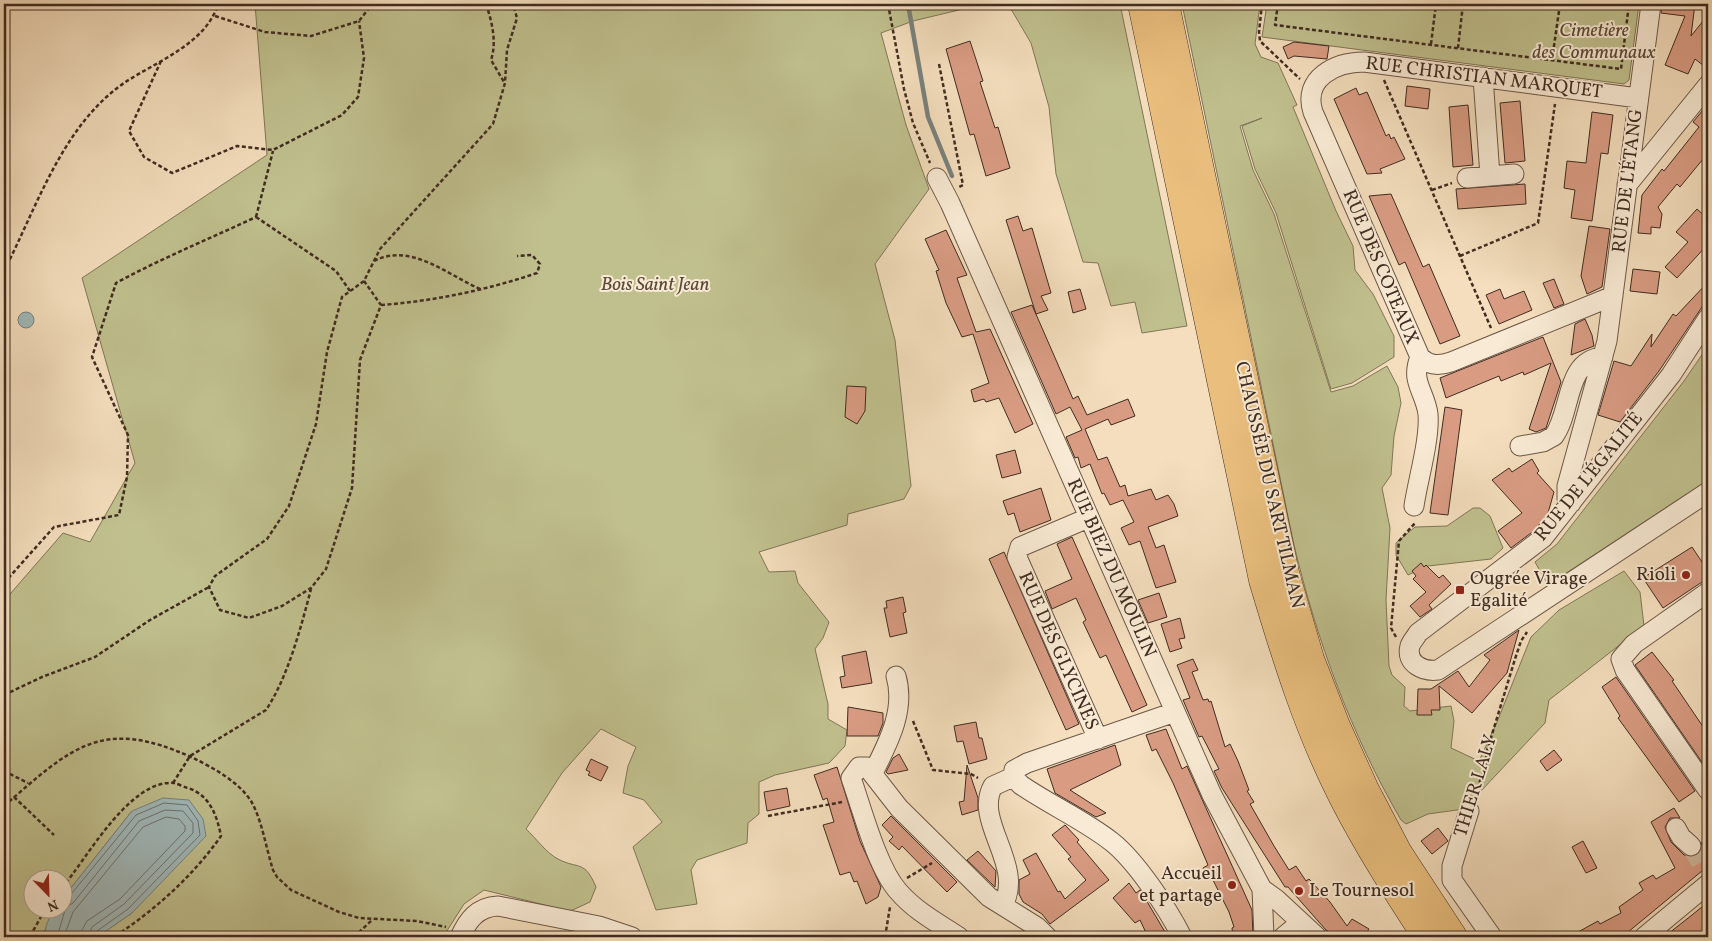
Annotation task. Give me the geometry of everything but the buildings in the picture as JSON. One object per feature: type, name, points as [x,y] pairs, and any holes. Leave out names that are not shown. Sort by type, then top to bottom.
[{"type":"highway","name":"CHAUSSÉE DU SART TILMAN","points":[[1142,4],[1263,580],[1290,668],[1342,796],[1389,859],[1453,937]]},
{"type":"highway","name":"CHAUSSÉE DU SART TILMAN","points":[[1165,4],[1285,573],[1310,659],[1336,726],[1365,790],[1389,859],[1427,937]]},
{"type":"street","name":"RUE DE L'ÉTANG","points":[[1571,502],[1567,499],[1567,486],[1603,357],[1613,296],[1651,4]]},
{"type":"street","name":"RUE CHRISTIAN MARQUET","points":[[1312,90],[1320,75],[1336,66],[1356,62],[1638,98]]},
{"type":"street","points":[[1482,77],[1490,176]]},
{"type":"street","points":[[1627,185],[1708,84]]},
{"type":"street","name":"RUE DES COTEAUX","points":[[1312,90],[1313,112],[1420,357],[1415,375],[1425,403],[1428,420],[1416,513]]},
{"type":"street","points":[[1467,178],[1514,174]]},
{"type":"street","name":"RUE BIEZ DU MOULIN","points":[[940,186],[950,203],[1212,795],[1262,889],[1276,899],[1317,937]]},
{"type":"street","points":[[1420,357],[1429,364],[1443,364],[1613,296]]},
{"type":"street","name":"RUE DE L'ÉGALITÉ","points":[[1410,646],[1418,633],[1543,538],[1671,374],[1708,318]]},
{"type":"street","points":[[1520,446],[1543,442],[1554,436],[1581,366],[1592,358],[1603,357]]},
{"type":"street","points":[[1410,646],[1410,654],[1419,669],[1428,672],[1438,670],[1708,492]]},
{"type":"street","name":"RUE DES GLYCINES","points":[[1088,518],[1020,547],[1017,552],[1019,562],[1098,739]]},
{"type":"street","points":[[1708,592],[1652,630],[1624,654],[1621,659],[1625,670],[1708,790]]},
{"type":"street","points":[[873,773],[898,715],[900,697],[896,676]]},
{"type":"street","points":[[1013,777],[1014,770],[1027,763],[1175,712]]},
{"type":"street","points":[[959,937],[919,911],[895,887],[883,866],[851,778],[859,767],[866,766],[873,773],[888,796],[989,897],[1036,927],[1047,937]]},
{"type":"street","points":[[1002,906],[1008,894],[1009,885],[1002,847],[991,823],[988,802],[993,786],[1013,777]]},
{"type":"street","points":[[1013,777],[1025,788],[1102,835],[1119,848],[1167,910],[1182,937]]},
{"type":"street","name":"THIER LALY","points":[[1470,810],[1452,866],[1452,880],[1492,937]]},
{"type":"street","points":[[1676,828],[1681,837],[1691,846]]},
{"type":"street","points":[[1644,937],[1707,875]]},
{"type":"street","points":[[1262,889],[1264,937]]},
{"type":"street","points":[[462,934],[474,914],[488,906],[498,906],[599,926],[632,937]]},
{"type":"street","points":[[1283,937],[1300,923]]},
{"type":"path","points":[[4,271],[25,231],[53,166],[99,104],[124,84],[184,47],[215,16],[218,4]]},
{"type":"path","points":[[215,16],[265,32],[311,36],[359,21],[369,8],[367,4]]},
{"type":"path","points":[[486,4],[492,20],[495,50],[491,60],[505,83]]},
{"type":"path","points":[[4,695],[95,657],[150,620],[209,587],[215,576],[267,539],[289,506],[316,424],[327,352],[342,297],[364,281],[380,249],[493,124],[505,83],[506,50],[517,18],[513,4]]},
{"type":"path","points":[[888,4],[899,68],[913,122],[940,186],[963,186],[939,64]]},
{"type":"path","points":[[1262,4],[1260,41],[1312,90]]},
{"type":"path","points":[[1278,4],[1275,26],[1621,69],[1629,4]]},
{"type":"path","points":[[1430,45],[1436,4]]},
{"type":"path","points":[[1458,48],[1463,4]]},
{"type":"path","points":[[1552,60],[1560,4]]},
{"type":"path","points":[[161,61],[129,131],[144,157],[172,172],[237,146],[273,150],[342,115],[358,97],[364,58],[359,21]]},
{"type":"path","points":[[1377,64],[1498,343]]},
{"type":"path","points":[[1460,256],[1538,223],[1557,87]]},
{"type":"path","points":[[256,217],[273,150]]},
{"type":"path","points":[[1432,190],[1467,178]]},
{"type":"path","points":[[256,217],[336,271],[350,291]]},
{"type":"path","points":[[4,582],[54,527],[119,515],[128,477],[128,435],[92,358],[116,283],[161,259],[256,217]]},
{"type":"path","points":[[373,262],[384,256],[409,256],[440,267],[480,289]]},
{"type":"path","points":[[381,305],[415,302],[480,289],[510,282],[537,272],[540,264],[532,256],[517,256]]},
{"type":"path","points":[[364,281],[381,305]]},
{"type":"path","points":[[209,587],[220,610],[249,618],[282,606],[311,588],[326,569],[352,488],[360,360],[381,305]]},
{"type":"path","points":[[1410,646],[1397,638],[1391,628],[1399,542],[1416,513]]},
{"type":"path","points":[[173,783],[190,756],[266,710],[274,699],[311,588]]},
{"type":"path","name":"THIER LALY","points":[[1470,810],[1487,762],[1486,754],[1521,641],[1531,629]]},
{"type":"path","points":[[900,697],[904,698],[908,706],[933,770],[965,773]]},
{"type":"path","points":[[4,806],[28,783],[52,764],[81,748],[110,739],[125,737],[147,740],[190,756],[217,771],[249,798],[255,809],[273,870],[286,887],[339,912],[359,918],[417,921],[462,934]]},
{"type":"path","points":[[4,771],[28,783]]},
{"type":"path","points":[[72,875],[128,803],[150,788],[173,783],[197,791],[216,814],[221,836],[204,860],[172,892],[114,937]]},
{"type":"path","points":[[14,797],[54,835]]},
{"type":"path","points":[[768,816],[858,798]]},
{"type":"path","points":[[885,937],[895,887],[947,855]]},
{"type":"path","points":[[33,937],[33,932],[41,918]]},
{"type":"path","points":[[354,937],[374,918]]},
{"type":"green space","name":"Bois Saint Jean","points":[[255,4],[984,4],[913,21],[881,33],[906,125],[929,189],[875,264],[895,340],[911,486],[904,499],[848,514],[847,525],[759,552],[769,572],[795,571],[798,583],[829,622],[823,638],[815,649],[828,704],[828,719],[847,730],[845,746],[829,763],[775,775],[759,782],[759,814],[748,823],[747,843],[697,860],[691,870],[697,904],[656,910],[633,847],[662,822],[644,800],[623,793],[628,766],[636,747],[601,729],[562,773],[526,829],[554,856],[584,869],[592,878],[596,887],[590,902],[566,913],[553,907],[484,890],[464,904],[443,937],[97,937],[132,913],[132,811],[72,887],[72,868],[22,868],[22,918],[51,918],[44,932],[46,937],[4,937],[4,601],[63,533],[90,542],[135,463],[82,278],[267,155]]},
{"type":"green space","points":[[1008,4],[1120,4],[1187,326],[1142,333],[1135,302],[1111,306],[1098,263],[1083,262],[1056,174],[1049,107],[1031,43]]},
{"type":"green space","points":[[1182,4],[1260,4],[1255,44],[1261,57],[1278,63],[1297,105],[1293,107],[1336,211],[1353,246],[1355,270],[1373,294],[1394,336],[1394,357],[1352,383],[1331,389],[1276,213],[1255,169],[1242,126],[1262,118],[1240,126],[1253,170],[1274,214],[1331,392],[1353,386],[1387,366],[1398,387],[1401,403],[1394,436],[1391,475],[1382,488],[1390,528],[1386,600],[1389,666],[1392,675],[1405,687],[1404,706],[1410,711],[1451,706],[1454,721],[1451,748],[1479,761],[1497,722],[1531,637],[1559,610],[1624,571],[1640,592],[1644,626],[1549,700],[1545,723],[1464,809],[1428,814],[1406,824],[1401,820],[1351,721],[1325,652],[1313,616],[1294,545]]},
{"type":"green space","name":"Cimetière des Communaux","points":[[1267,4],[1639,4],[1629,80],[1624,84],[1262,37]]},
{"type":"green space","points":[[1708,346],[1708,480],[1548,585],[1535,562],[1557,544],[1684,381]]},
{"type":"green space","points":[[1473,508],[1480,508],[1490,516],[1503,548],[1491,559],[1428,566],[1408,575],[1396,555],[1396,543],[1415,527],[1447,526]]},
{"type":"water","points":[[26,312],[32,314],[34,320],[32,326],[26,328],[20,326],[18,320],[20,314]]},
{"type":"water","points":[[163,798],[189,800],[203,819],[206,836],[132,913],[97,937],[46,937],[46,926],[50,918],[72,918],[72,887],[132,811]]},
{"type":"waterway","points":[[908,4],[928,117],[952,176]]},
{"type":"tunnel","points":[[1691,846],[1704,868]]},
{"type":"place","name":"Rioli","points":[[1686,575]]},
{"type":"place","name":"Ougrée Virage Egalité","points":[[1460,590]]},
{"type":"place","name":"Accueil et partage","points":[[1232,885]]},
{"type":"place","name":"Le Tournesol","points":[[1299,891]]}]
